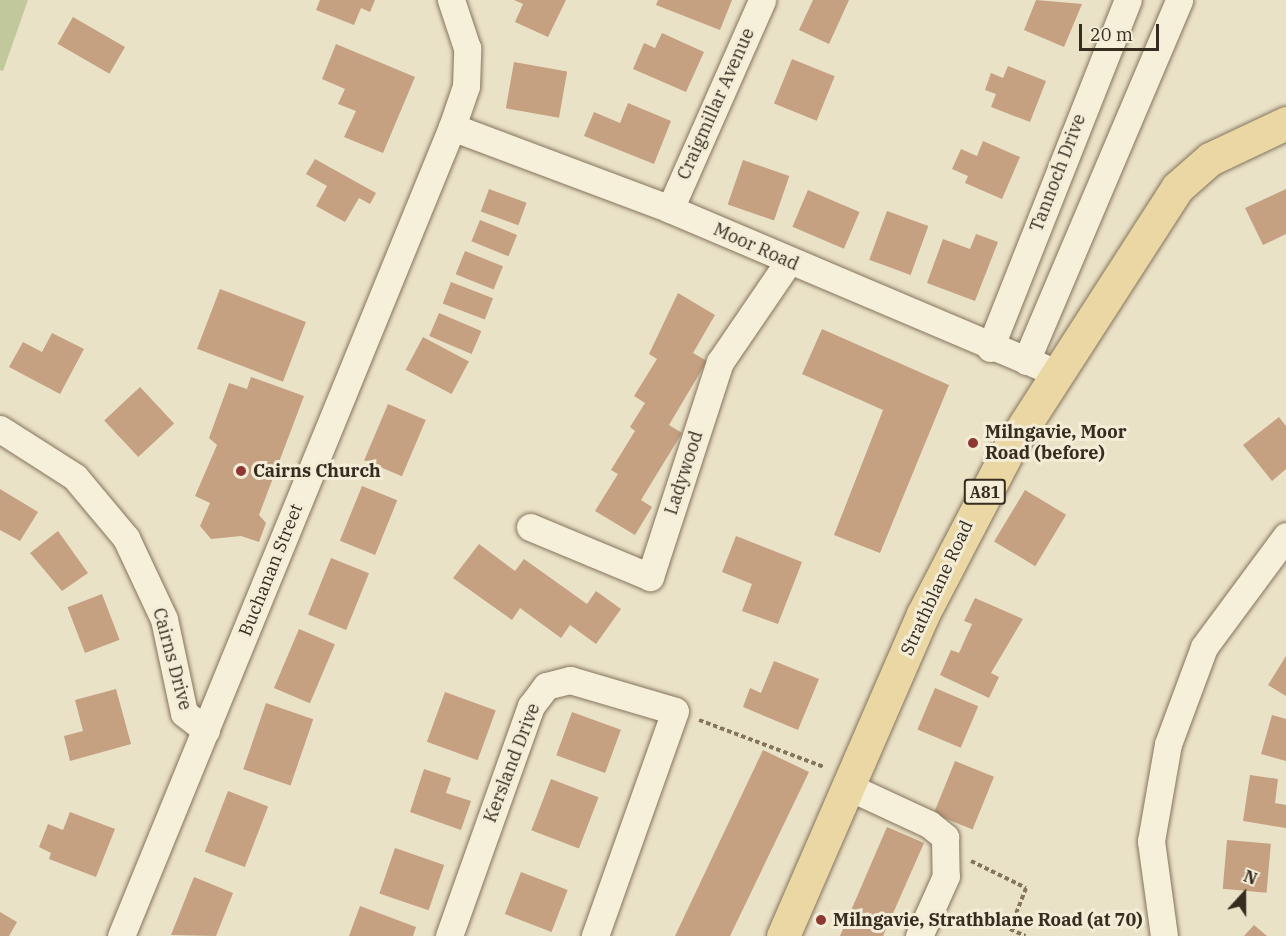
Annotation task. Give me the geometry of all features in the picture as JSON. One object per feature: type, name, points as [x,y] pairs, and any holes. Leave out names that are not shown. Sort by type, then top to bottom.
[{"type":"main road","name":"Strathblane Road","points":[[783,936],[963,529],[1057,373],[1177,188],[1210,159],[1286,123]]},
{"type":"street","name":"Buchanan Street","points":[[120,936],[452,127],[466,86],[467,48],[451,0]]},
{"type":"street","name":"Craigmillar Avenue","points":[[670,209],[762,0]]},
{"type":"street","name":"Tannoch Drive","points":[[990,348],[1128,0]]},
{"type":"street","points":[[1026,361],[1179,0]]},
{"type":"street","name":"Moor Road","points":[[452,127],[670,209],[990,348],[1057,373]]},
{"type":"street","name":"Ladywood","points":[[530,527],[650,577],[720,362],[789,261]]},
{"type":"street","name":"Cairns Drive","points":[[0,429],[75,477],[126,538],[164,619],[184,712],[206,729]]},
{"type":"street","points":[[1164,936],[1151,841],[1168,744],[1204,647],[1286,536]]},
{"type":"street","name":"Kersland Drive","points":[[449,936],[531,706],[546,686],[570,680],[593,684],[675,711]]},
{"type":"street","points":[[596,936],[675,711]]},
{"type":"street","points":[[851,782],[929,824],[945,837],[948,850],[946,876],[919,936]]},
{"type":"path","points":[[675,711],[851,782]]},
{"type":"path","points":[[948,850],[1026,888],[1010,929],[1025,936]]},
{"type":"green space","points":[[0,0],[28,0],[3,71],[0,70]]},
{"type":"building","points":[[320,0],[375,0],[370,12],[361,8],[354,25],[316,10]]},
{"type":"building","points":[[514,0],[566,0],[548,37],[515,22],[523,4]]},
{"type":"building","points":[[658,0],[732,0],[720,30],[656,5]]},
{"type":"building","points":[[813,0],[849,0],[829,44],[799,30]]},
{"type":"building","points":[[1036,0],[1082,4],[1064,47],[1024,30]]},
{"type":"building","points":[[73,17],[125,47],[109,74],[58,44]]},
{"type":"building","points":[[662,33],[704,52],[686,92],[633,69],[644,43],[655,48]]},
{"type":"building","points":[[336,44],[415,77],[383,153],[344,137],[356,111],[338,104],[345,89],[322,79]]},
{"type":"building","points":[[792,59],[835,76],[817,121],[774,104]]},
{"type":"building","points":[[514,62],[567,71],[559,118],[506,108]]},
{"type":"building","points":[[1008,66],[1046,81],[1030,122],[991,107],[996,94],[985,90],[991,73],[1003,78]]},
{"type":"building","points":[[628,103],[671,121],[654,164],[584,136],[594,112],[620,123]]},
{"type":"building","points":[[983,141],[1020,157],[1002,199],[965,183],[968,176],[952,169],[961,149],[977,156]]},
{"type":"building","points":[[315,159],[376,193],[370,204],[359,198],[345,222],[316,206],[327,186],[306,174]]},
{"type":"building","points":[[743,160],[789,176],[774,220],[728,204]]},
{"type":"building","points":[[489,189],[527,203],[518,225],[481,212]]},
{"type":"building","points":[[1286,189],[1286,234],[1263,245],[1245,208]]},
{"type":"building","points":[[808,190],[860,212],[844,249],[792,227]]},
{"type":"building","points":[[887,211],[928,226],[911,275],[869,260]]},
{"type":"building","points":[[480,220],[517,235],[508,256],[471,241]]},
{"type":"building","points":[[976,234],[998,242],[975,301],[927,283],[943,239],[970,249]]},
{"type":"building","points":[[465,251],[503,266],[494,290],[456,274]]},
{"type":"building","points":[[451,282],[493,298],[485,320],[443,303]]},
{"type":"building","points":[[220,289],[306,322],[283,382],[197,349]]},
{"type":"building","points":[[678,293],[715,315],[693,353],[707,361],[669,425],[682,433],[641,500],[652,507],[635,535],[595,511],[618,474],[611,470],[635,431],[630,427],[645,403],[634,396],[657,359],[649,354]]},
{"type":"building","points":[[439,313],[481,331],[472,354],[429,336]]},
{"type":"building","points":[[822,329],[949,385],[880,553],[834,535],[883,410],[802,374]]},
{"type":"building","points":[[52,333],[84,349],[60,394],[9,367],[23,342],[42,352]]},
{"type":"building","points":[[423,337],[469,361],[452,394],[406,370]]},
{"type":"building","name":"Cairns Church","points":[[251,377],[304,396],[259,515],[266,523],[259,542],[241,536],[211,539],[200,526],[210,503],[195,496],[217,445],[209,438],[229,383],[247,389]]},
{"type":"building","points":[[140,387],[174,424],[138,457],[104,420]]},
{"type":"building","points":[[388,404],[426,420],[402,476],[364,460]]},
{"type":"building","points":[[1279,417],[1286,426],[1286,469],[1272,481],[1243,445]]},
{"type":"building","points":[[362,486],[397,500],[375,555],[340,541]]},
{"type":"building","points":[[0,489],[38,512],[20,541],[0,530]]},
{"type":"building","points":[[1025,490],[1066,515],[1035,566],[994,541]]},
{"type":"building","points":[[58,531],[88,573],[62,591],[30,553]]},
{"type":"building","points":[[736,536],[802,562],[778,624],[742,611],[752,584],[722,572]]},
{"type":"building","points":[[479,544],[515,571],[524,559],[587,604],[596,591],[621,609],[596,644],[570,625],[561,638],[520,608],[512,620],[453,578]]},
{"type":"building","points":[[331,558],[369,573],[346,630],[308,615]]},
{"type":"building","points":[[102,594],[120,640],[85,653],[67,607]]},
{"type":"building","points":[[975,598],[1023,619],[991,673],[999,677],[989,698],[940,675],[951,650],[959,653],[972,624],[964,621]]},
{"type":"building","points":[[299,629],[335,644],[310,703],[274,688]]},
{"type":"building","points":[[1286,656],[1286,696],[1268,685]]},
{"type":"building","points":[[774,661],[819,679],[798,730],[743,707],[750,688],[761,693]]},
{"type":"building","points":[[935,688],[978,706],[961,748],[917,729]]},
{"type":"building","points":[[116,689],[131,744],[70,761],[64,736],[83,731],[75,700]]},
{"type":"building","points":[[445,692],[496,710],[478,760],[427,742]]},
{"type":"building","points":[[266,703],[313,719],[290,785],[243,769]]},
{"type":"building","points":[[572,712],[621,730],[605,773],[556,755]]},
{"type":"building","points":[[1272,715],[1286,719],[1286,761],[1261,754]]},
{"type":"building","points":[[763,750],[809,772],[730,936],[675,936]]},
{"type":"building","points":[[955,761],[994,777],[973,830],[934,814]]},
{"type":"building","points":[[424,769],[451,778],[446,793],[471,801],[461,830],[410,812]]},
{"type":"building","points":[[1250,775],[1278,779],[1275,803],[1286,805],[1286,828],[1243,821]]},
{"type":"building","points":[[551,779],[599,797],[579,849],[531,830]]},
{"type":"building","points":[[228,791],[268,806],[245,867],[205,852]]},
{"type":"building","points":[[70,812],[115,829],[96,877],[49,859],[51,853],[39,847],[48,824],[63,830]]},
{"type":"building","points":[[887,827],[924,843],[883,936],[840,936]]},
{"type":"building","points":[[1227,840],[1271,844],[1267,893],[1223,889]]},
{"type":"building","points":[[395,848],[444,865],[429,910],[379,893]]},
{"type":"building","points":[[521,872],[568,890],[552,932],[505,914]]},
{"type":"building","points":[[194,877],[233,893],[216,936],[171,935]]},
{"type":"building","points":[[360,906],[416,927],[413,936],[349,936]]},
{"type":"building","points":[[0,912],[17,922],[9,936],[0,936]]},
{"type":"building","points":[[1254,925],[1267,936],[1244,936]]},
{"type":"place","name":"Milngavie, Moor Road (before)","points":[[973,443]]},
{"type":"place","name":"Cairns Church","points":[[241,471]]},
{"type":"place","name":"Milngavie, Strathblane Road (at 70)","points":[[821,920]]}]
